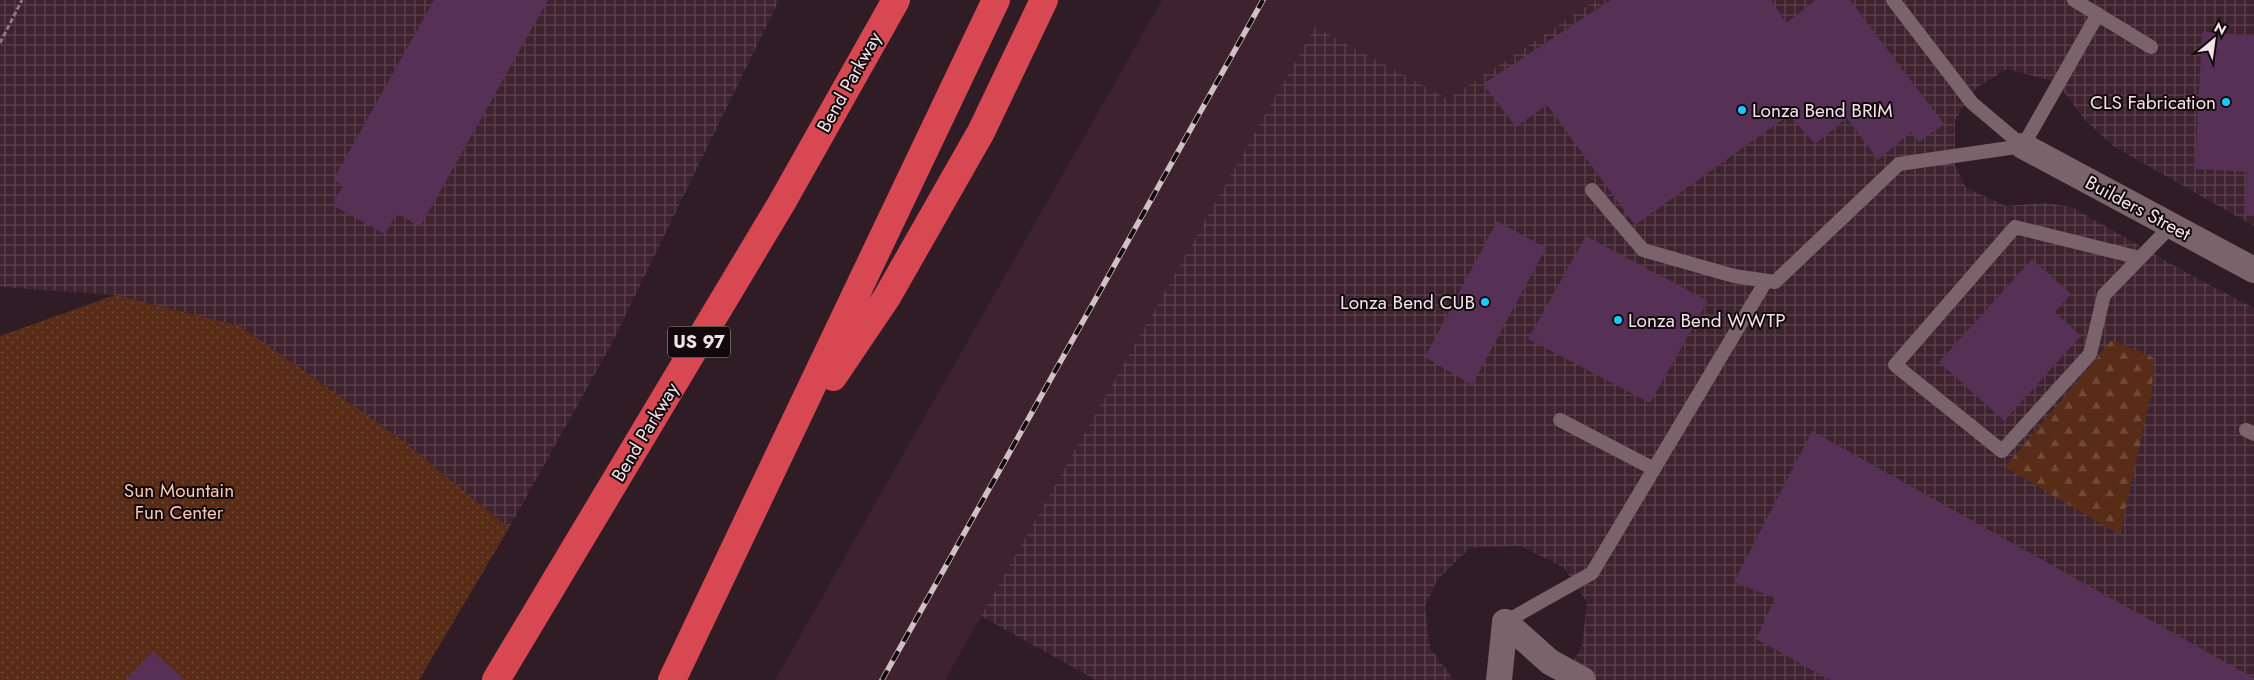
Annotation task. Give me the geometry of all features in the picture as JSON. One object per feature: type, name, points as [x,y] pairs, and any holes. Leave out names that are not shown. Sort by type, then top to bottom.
[{"type":"highway","name":"Bend Parkway","points":[[496,680],[781,204],[896,0]]},
{"type":"highway","points":[[672,680],[996,0]]},
{"type":"highway","points":[[780,456],[887,296],[980,132],[1044,0]]},
{"type":"street","name":"Builders Street","points":[[2023,146],[2254,270]]},
{"type":"street","points":[[1499,680],[1506,622]]},
{"type":"street","points":[[1506,622],[1550,662],[1583,680]]},
{"type":"lane","points":[[1893,0],[1972,103],[2023,146]]},
{"type":"lane","points":[[2074,0],[2151,46]]},
{"type":"lane","points":[[2023,146],[2098,14]]},
{"type":"lane","points":[[1592,190],[1643,250],[1734,276],[1775,282],[1899,164],[2023,146]]},
{"type":"lane","points":[[2140,258],[2015,228],[1895,365],[2002,451],[2090,354],[2104,295],[2140,258],[2171,226]]},
{"type":"lane","points":[[1506,622],[1592,573],[1766,281]]},
{"type":"lane","points":[[1560,420],[1654,469]]},
{"type":"path","points":[[0,44],[22,0]]},
{"type":"shaded area","points":[[0,0],[779,0],[611,345],[509,528],[398,437],[240,326],[115,295],[0,287]]},
{"type":"shaded area","points":[[1162,0],[1596,0],[1448,99],[1315,28],[945,680],[775,680]]},
{"type":"shaded area","points":[[1596,0],[2254,0],[2254,226],[2113,146],[2085,120],[2056,82],[2007,69],[1976,88],[1955,120],[1955,165],[1966,188],[2006,206],[2044,203],[2072,207],[2194,277],[2254,308],[2254,680],[1563,680],[1582,646],[1587,602],[1564,568],[1521,546],[1470,548],[1437,580],[1425,607],[1430,648],[1454,680],[1096,680],[981,616],[1315,27],[1448,99]]},
{"type":"green space","name":"Sun Mountain Fun Center","points":[[115,295],[240,326],[398,437],[509,528],[419,680],[0,680],[0,336]]},
{"type":"green space","points":[[2112,340],[2154,358],[2152,389],[2120,535],[2005,467]]},
{"type":"building","points":[[434,0],[548,0],[420,227],[397,213],[385,234],[332,205],[343,186],[333,180]]},
{"type":"building","name":"Lonza Bend BRIM","points":[[1611,0],[1771,0],[1786,23],[1816,0],[1850,0],[1944,124],[1919,142],[1911,132],[1878,160],[1847,118],[1815,144],[1789,115],[1635,225],[1547,105],[1516,127],[1483,84]]},
{"type":"building","name":"CLS Fabrication","points":[[2202,32],[2254,35],[2254,215],[2244,215],[2247,172],[2195,169]]},
{"type":"building","name":"Lonza Bend CUB","points":[[1497,221],[1546,248],[1472,385],[1425,357]]},
{"type":"building","name":"Lonza Bend WWTP","points":[[1586,236],[1708,301],[1650,403],[1528,339]]},
{"type":"building","points":[[2032,259],[2071,294],[2055,312],[2081,336],[2004,421],[1939,362]]},
{"type":"building","points":[[1812,431],[2254,678],[2254,680],[1830,680],[1756,639],[1775,598],[1734,582]]},
{"type":"building","points":[[153,651],[185,680],[126,680]]},
{"type":"railway","points":[[882,680],[1263,0]]},
{"type":"place","name":"CLS Fabrication","points":[[2226,102]]},
{"type":"place","name":"Lonza Bend BRIM","points":[[1742,110]]},
{"type":"place","name":"Lonza Bend CUB","points":[[1485,302]]},
{"type":"place","name":"Lonza Bend WWTP","points":[[1618,320]]}]
